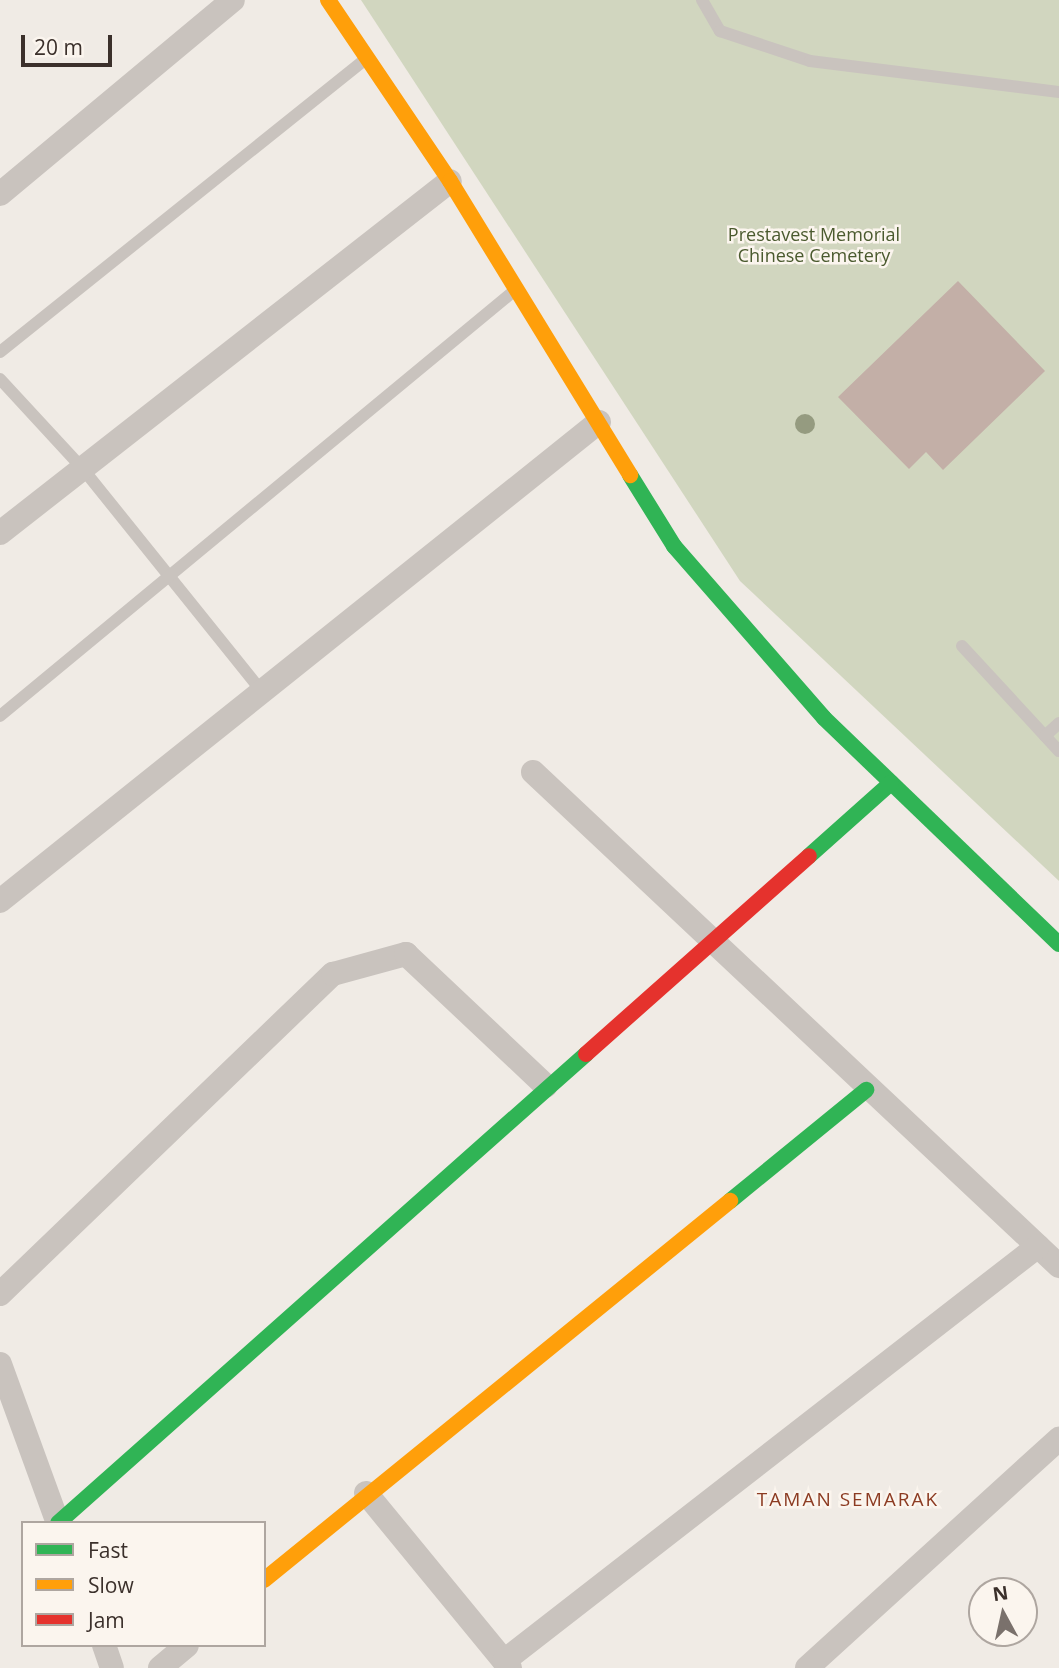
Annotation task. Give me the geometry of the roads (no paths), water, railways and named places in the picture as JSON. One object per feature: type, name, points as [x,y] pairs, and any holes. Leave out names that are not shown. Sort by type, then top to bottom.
[{"type":"street","points":[[0,194],[233,0]]},
{"type":"street","points":[[328,0],[450,181],[514,290],[674,545],[815,708],[1059,944]]},
{"type":"street","points":[[0,533],[450,181]]},
{"type":"street","points":[[0,901],[599,422]]},
{"type":"street","points":[[533,772],[713,939],[866,1090],[1059,1266]]},
{"type":"street","points":[[60,1521],[546,1086],[891,783]]},
{"type":"street","points":[[0,1294],[333,974],[406,954],[546,1086]]},
{"type":"street","points":[[266,1578],[366,1493],[866,1090]]},
{"type":"street","points":[[366,1493],[507,1664],[1038,1246]]},
{"type":"street","points":[[0,1364],[57,1521]]},
{"type":"street","points":[[807,1668],[1059,1439]]},
{"type":"street","points":[[105,1647],[112,1668]]},
{"type":"street","points":[[160,1668],[185,1647]]},
{"type":"lane","points":[[702,0],[720,31],[810,61],[1059,92]]},
{"type":"lane","points":[[0,352],[366,59]]},
{"type":"lane","points":[[0,716],[168,581],[514,290]]},
{"type":"lane","points":[[0,379],[83,469],[168,581],[262,692]]},
{"type":"lane","points":[[962,646],[1059,751]]},
{"type":"lane","points":[[1045,736],[1059,723]]},
{"type":"district","name":"TAMAN SEMARAK","points":[[848,1500]]},
{"type":"park label","name":"Prestavest Memorial Chinese Cemetery","points":[[814,245]]}]
